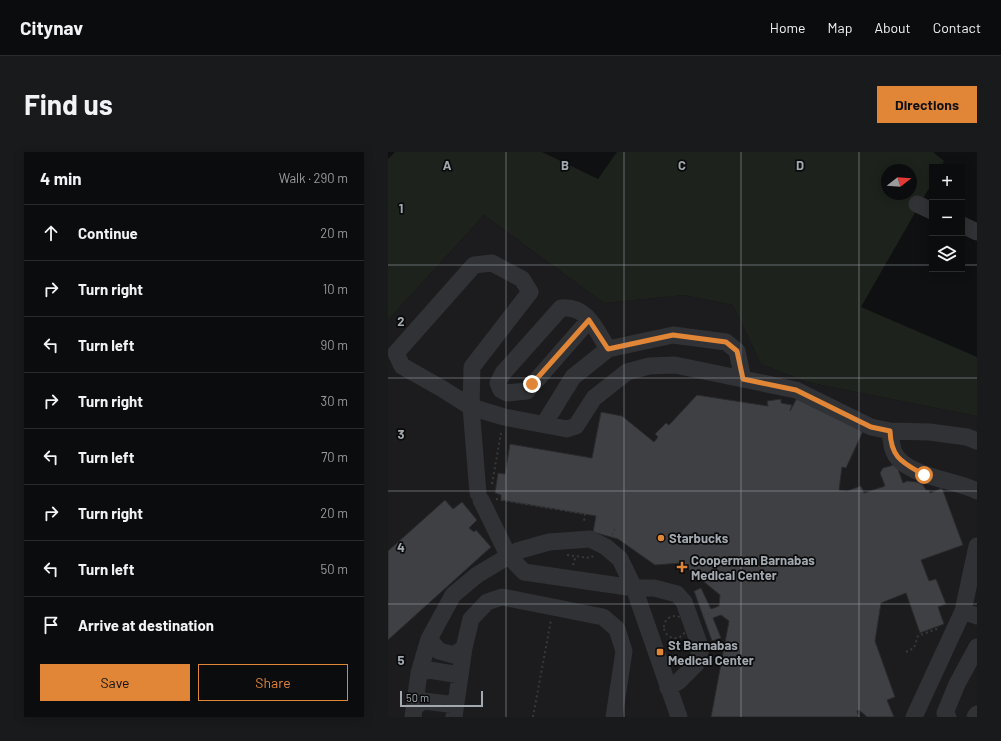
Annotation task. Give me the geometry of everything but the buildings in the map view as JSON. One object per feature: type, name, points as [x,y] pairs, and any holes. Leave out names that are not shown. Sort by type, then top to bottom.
[{"type":"street","points":[[965,226],[977,232]]},
{"type":"street","points":[[668,688],[679,681],[696,664],[701,649],[684,602],[677,594],[654,588],[634,588],[524,572],[508,555],[485,495],[471,407],[472,367],[530,292],[522,279],[492,263],[474,265],[396,353],[402,366],[471,407],[504,417],[567,428],[576,426],[594,398],[627,372],[649,366],[675,365],[796,390],[871,427],[890,431],[929,432],[967,437],[977,441]]},
{"type":"street","points":[[589,320],[527,391],[507,392],[501,390],[498,383],[503,373],[561,308],[572,307],[584,314],[589,320],[608,349]]},
{"type":"street","points":[[544,424],[573,377],[608,349],[673,335],[726,342],[737,351],[743,379]]},
{"type":"street","points":[[890,431],[894,454],[904,463],[924,475],[977,491]]},
{"type":"street","points":[[413,712],[419,673],[429,639],[453,595],[477,575],[508,555],[549,542],[590,539],[606,547],[620,559],[634,588],[679,717]]},
{"type":"street","points":[[914,717],[970,614],[977,546]]},
{"type":"street","points":[[413,712],[424,701],[455,711],[464,648],[471,620],[488,602],[502,597],[603,617],[617,629],[624,651],[614,717]]},
{"type":"street","points":[[429,639],[439,651],[454,655],[464,648]]},
{"type":"street","points":[[948,717],[945,713],[957,684],[977,647]]},
{"type":"street","points":[[419,673],[429,670],[460,675]]},
{"type":"path","points":[[501,432],[485,495],[585,514],[584,522]]},
{"type":"path","points":[[571,578],[576,556]]},
{"type":"path","points":[[533,717],[553,607]]},
{"type":"path","points":[[672,616],[679,617],[685,623],[684,632],[679,637],[672,637],[665,633],[665,622],[672,616]]},
{"type":"path","points":[[906,652],[914,648],[918,636],[945,627]]},
{"type":"shaded area","points":[[395,152],[542,152],[598,179],[617,152],[933,152],[944,161],[942,164],[929,164],[929,188],[861,307],[977,357],[977,416],[807,382],[761,364],[733,305],[684,295],[604,303],[484,215],[388,320],[388,159]]},
{"type":"shaded area","name":"Cooperman Barnabas Medical Center","points":[[484,215],[604,303],[684,295],[733,305],[761,364],[807,382],[977,416],[977,717],[388,717],[388,320]]},
{"type":"place","name":"Starbucks","points":[[661,538]]},
{"type":"place","name":"Cooperman Barnabas Medical Center","points":[[682,567]]},
{"type":"place","name":"St Barnabas Medical Center","points":[[660,652]]},
{"type":"route","points":[[532,384],[589,320],[608,349],[673,335],[726,342],[737,351],[743,379],[796,390],[871,427],[890,431],[894,454],[904,463],[924,475]]}]
